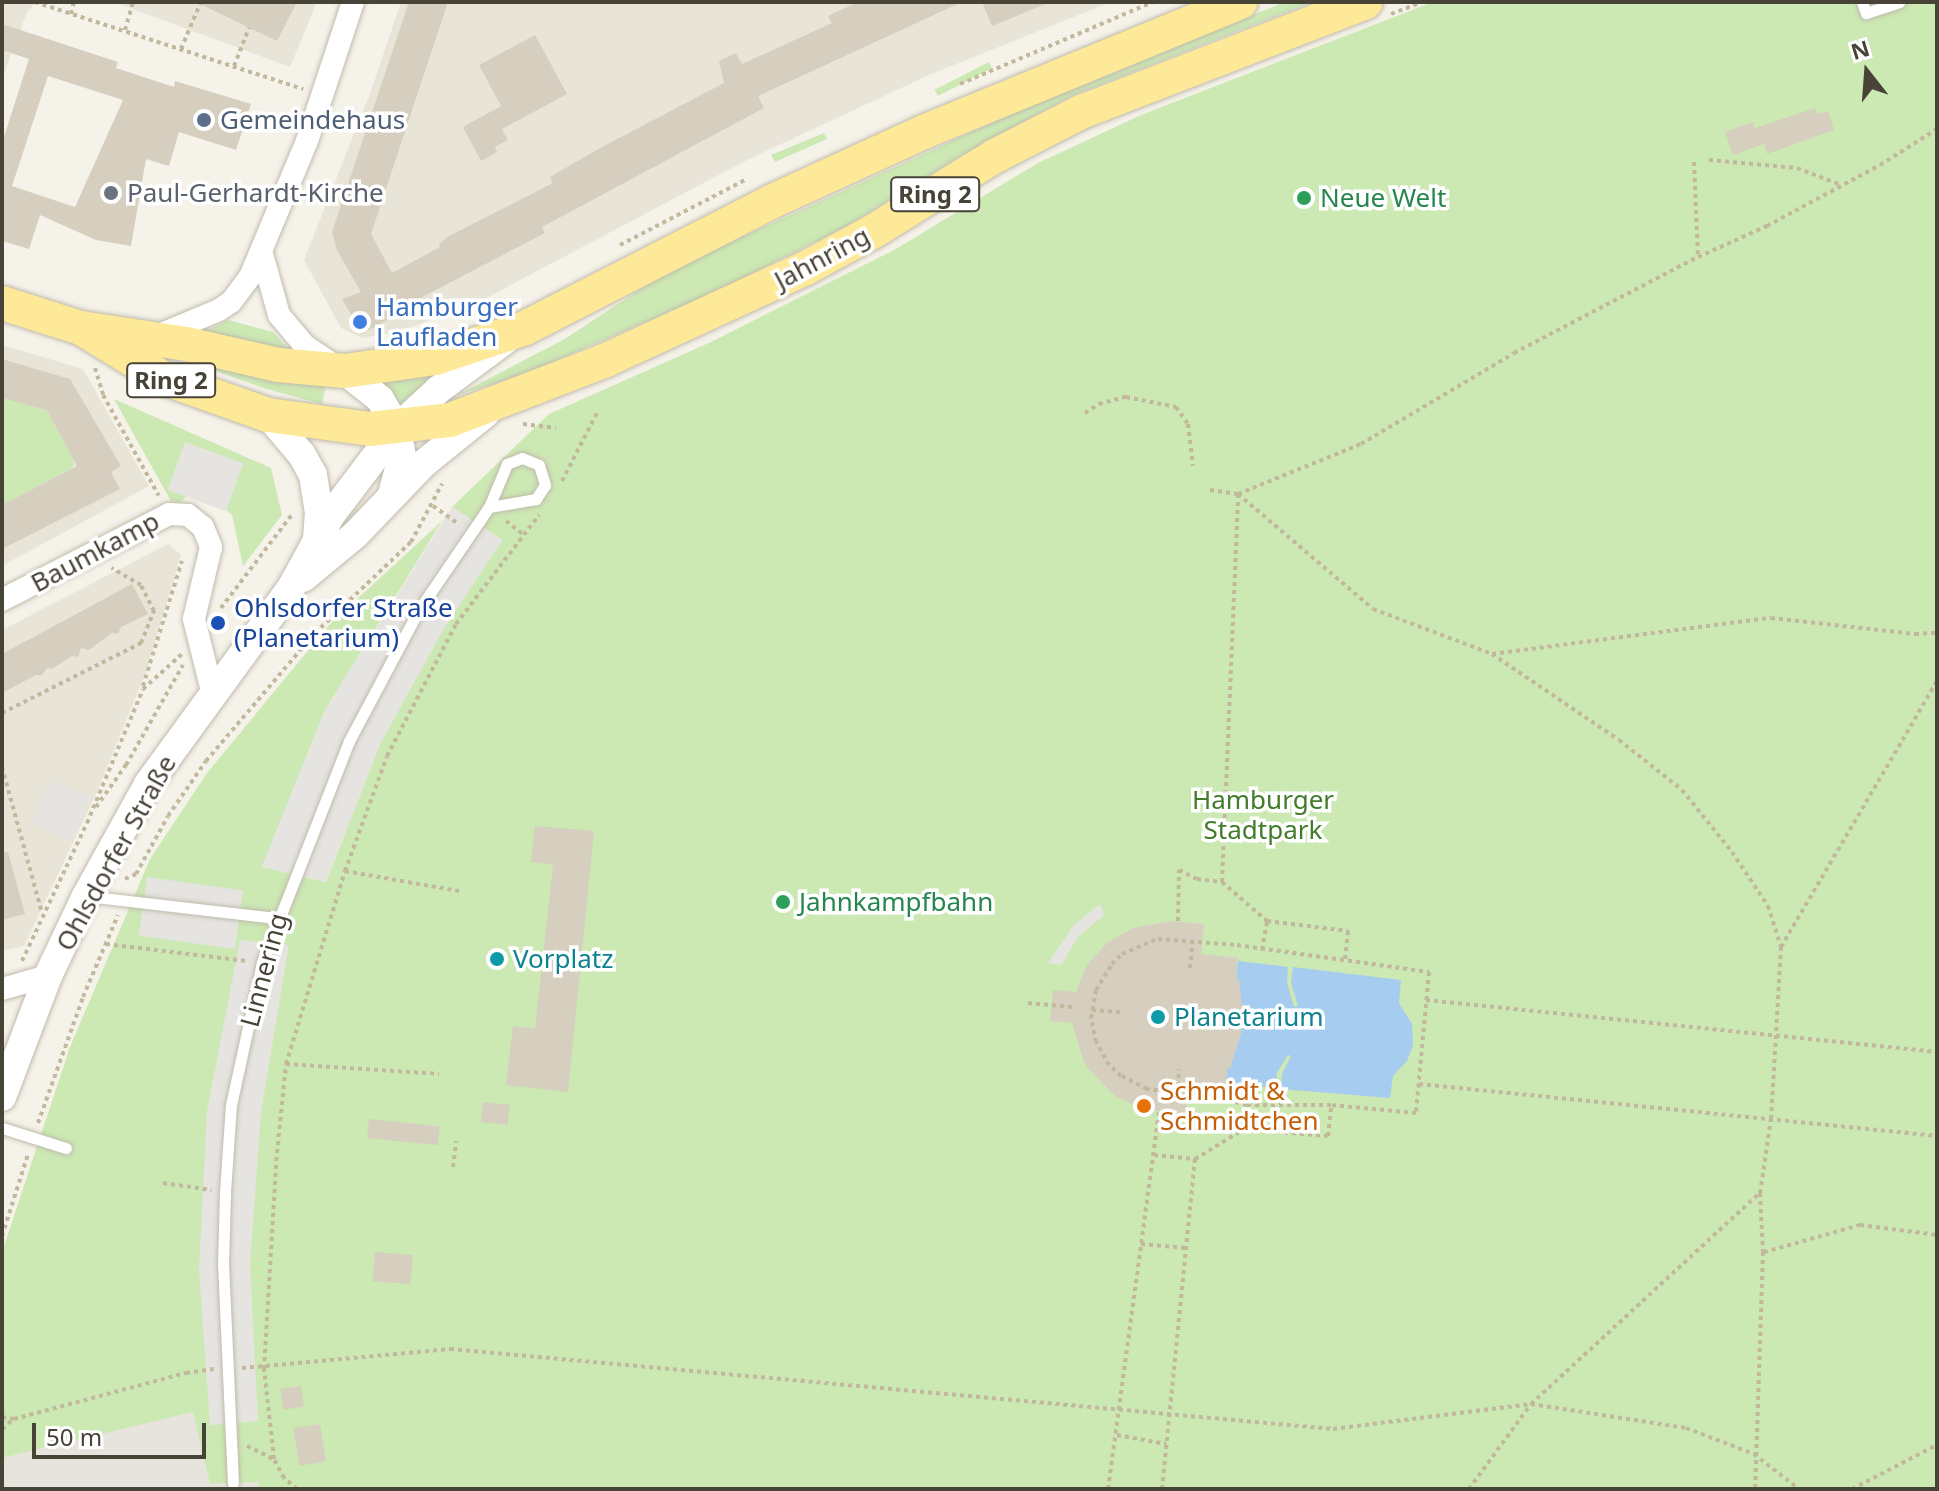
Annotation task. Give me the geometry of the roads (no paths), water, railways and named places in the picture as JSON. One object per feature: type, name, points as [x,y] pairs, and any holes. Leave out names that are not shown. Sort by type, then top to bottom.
[{"type":"main road","name":"Ring 2","points":[[2,303],[81,328],[152,337],[263,363],[345,371],[435,358],[481,346],[525,328],[773,201],[926,131],[1241,2]]},
{"type":"main road","name":"Jahnring","points":[[397,428],[514,412],[804,269],[874,231],[995,156],[1081,112],[1366,2]]},
{"type":"main road","name":"Ring 2","points":[[81,328],[163,378],[268,415],[336,427],[397,428]]},
{"type":"street","points":[[152,337],[206,318],[231,302],[262,254],[353,2]]},
{"type":"street","points":[[262,254],[270,294],[287,327],[319,358],[345,371],[380,399],[397,428],[402,457],[391,494]]},
{"type":"street","name":"Ohlsdorfer Straße","points":[[2,1097],[48,976],[86,896],[148,784],[291,588],[331,515],[397,428],[450,381],[525,328]]},
{"type":"street","name":"Ohlsdorfer Straße","points":[[291,588],[355,535],[391,494],[471,423],[514,412]]},
{"type":"street","points":[[268,415],[302,455],[313,475],[319,511],[317,539]]},
{"type":"street","name":"Baumkamp","points":[[2,600],[169,514],[188,515],[203,527],[211,555],[197,601],[195,633],[213,695]]},
{"type":"street","points":[[2,989],[48,976]]},
{"type":"lane","points":[[1862,2],[1866,13],[1899,2]]},
{"type":"lane","name":"Linnering","points":[[233,1483],[223,1265],[225,1192],[231,1105],[262,963],[277,918],[349,741],[418,611],[489,507],[507,464],[522,458],[539,465],[545,485],[536,499],[489,507]]},
{"type":"lane","points":[[86,896],[277,918]]},
{"type":"lane","points":[[2,1128],[66,1148]]},
{"type":"water","points":[[1238,961],[1288,967],[1287,983],[1294,1007],[1298,1006],[1291,983],[1293,967],[1401,980],[1399,1003],[1412,1024],[1413,1045],[1407,1061],[1393,1076],[1390,1098],[1281,1089],[1282,1074],[1291,1056],[1288,1055],[1277,1073],[1276,1088],[1226,1084],[1227,1068],[1230,1068],[1243,1020],[1236,978]]},
{"type":"place","name":"Gemeindehaus","points":[[204,120]]},
{"type":"place","name":"Paul-Gerhardt-Kirche","points":[[111,193]]},
{"type":"place","name":"Neue Welt","points":[[1304,198]]},
{"type":"place","name":"Hamburger Laufladen","points":[[360,322]]},
{"type":"place","name":"Ohlsdorfer Straße (Planetarium)","points":[[218,623]]},
{"type":"place","name":"Jahnkampfbahn","points":[[783,902]]},
{"type":"place","name":"Vorplatz","points":[[497,959]]},
{"type":"place","name":"Planetarium","points":[[1158,1017]]},
{"type":"place","name":"Schmidt & Schmidtchen","points":[[1144,1106]]},
{"type":"park label","name":"Hamburger Stadtpark","points":[[1263,815]]}]
